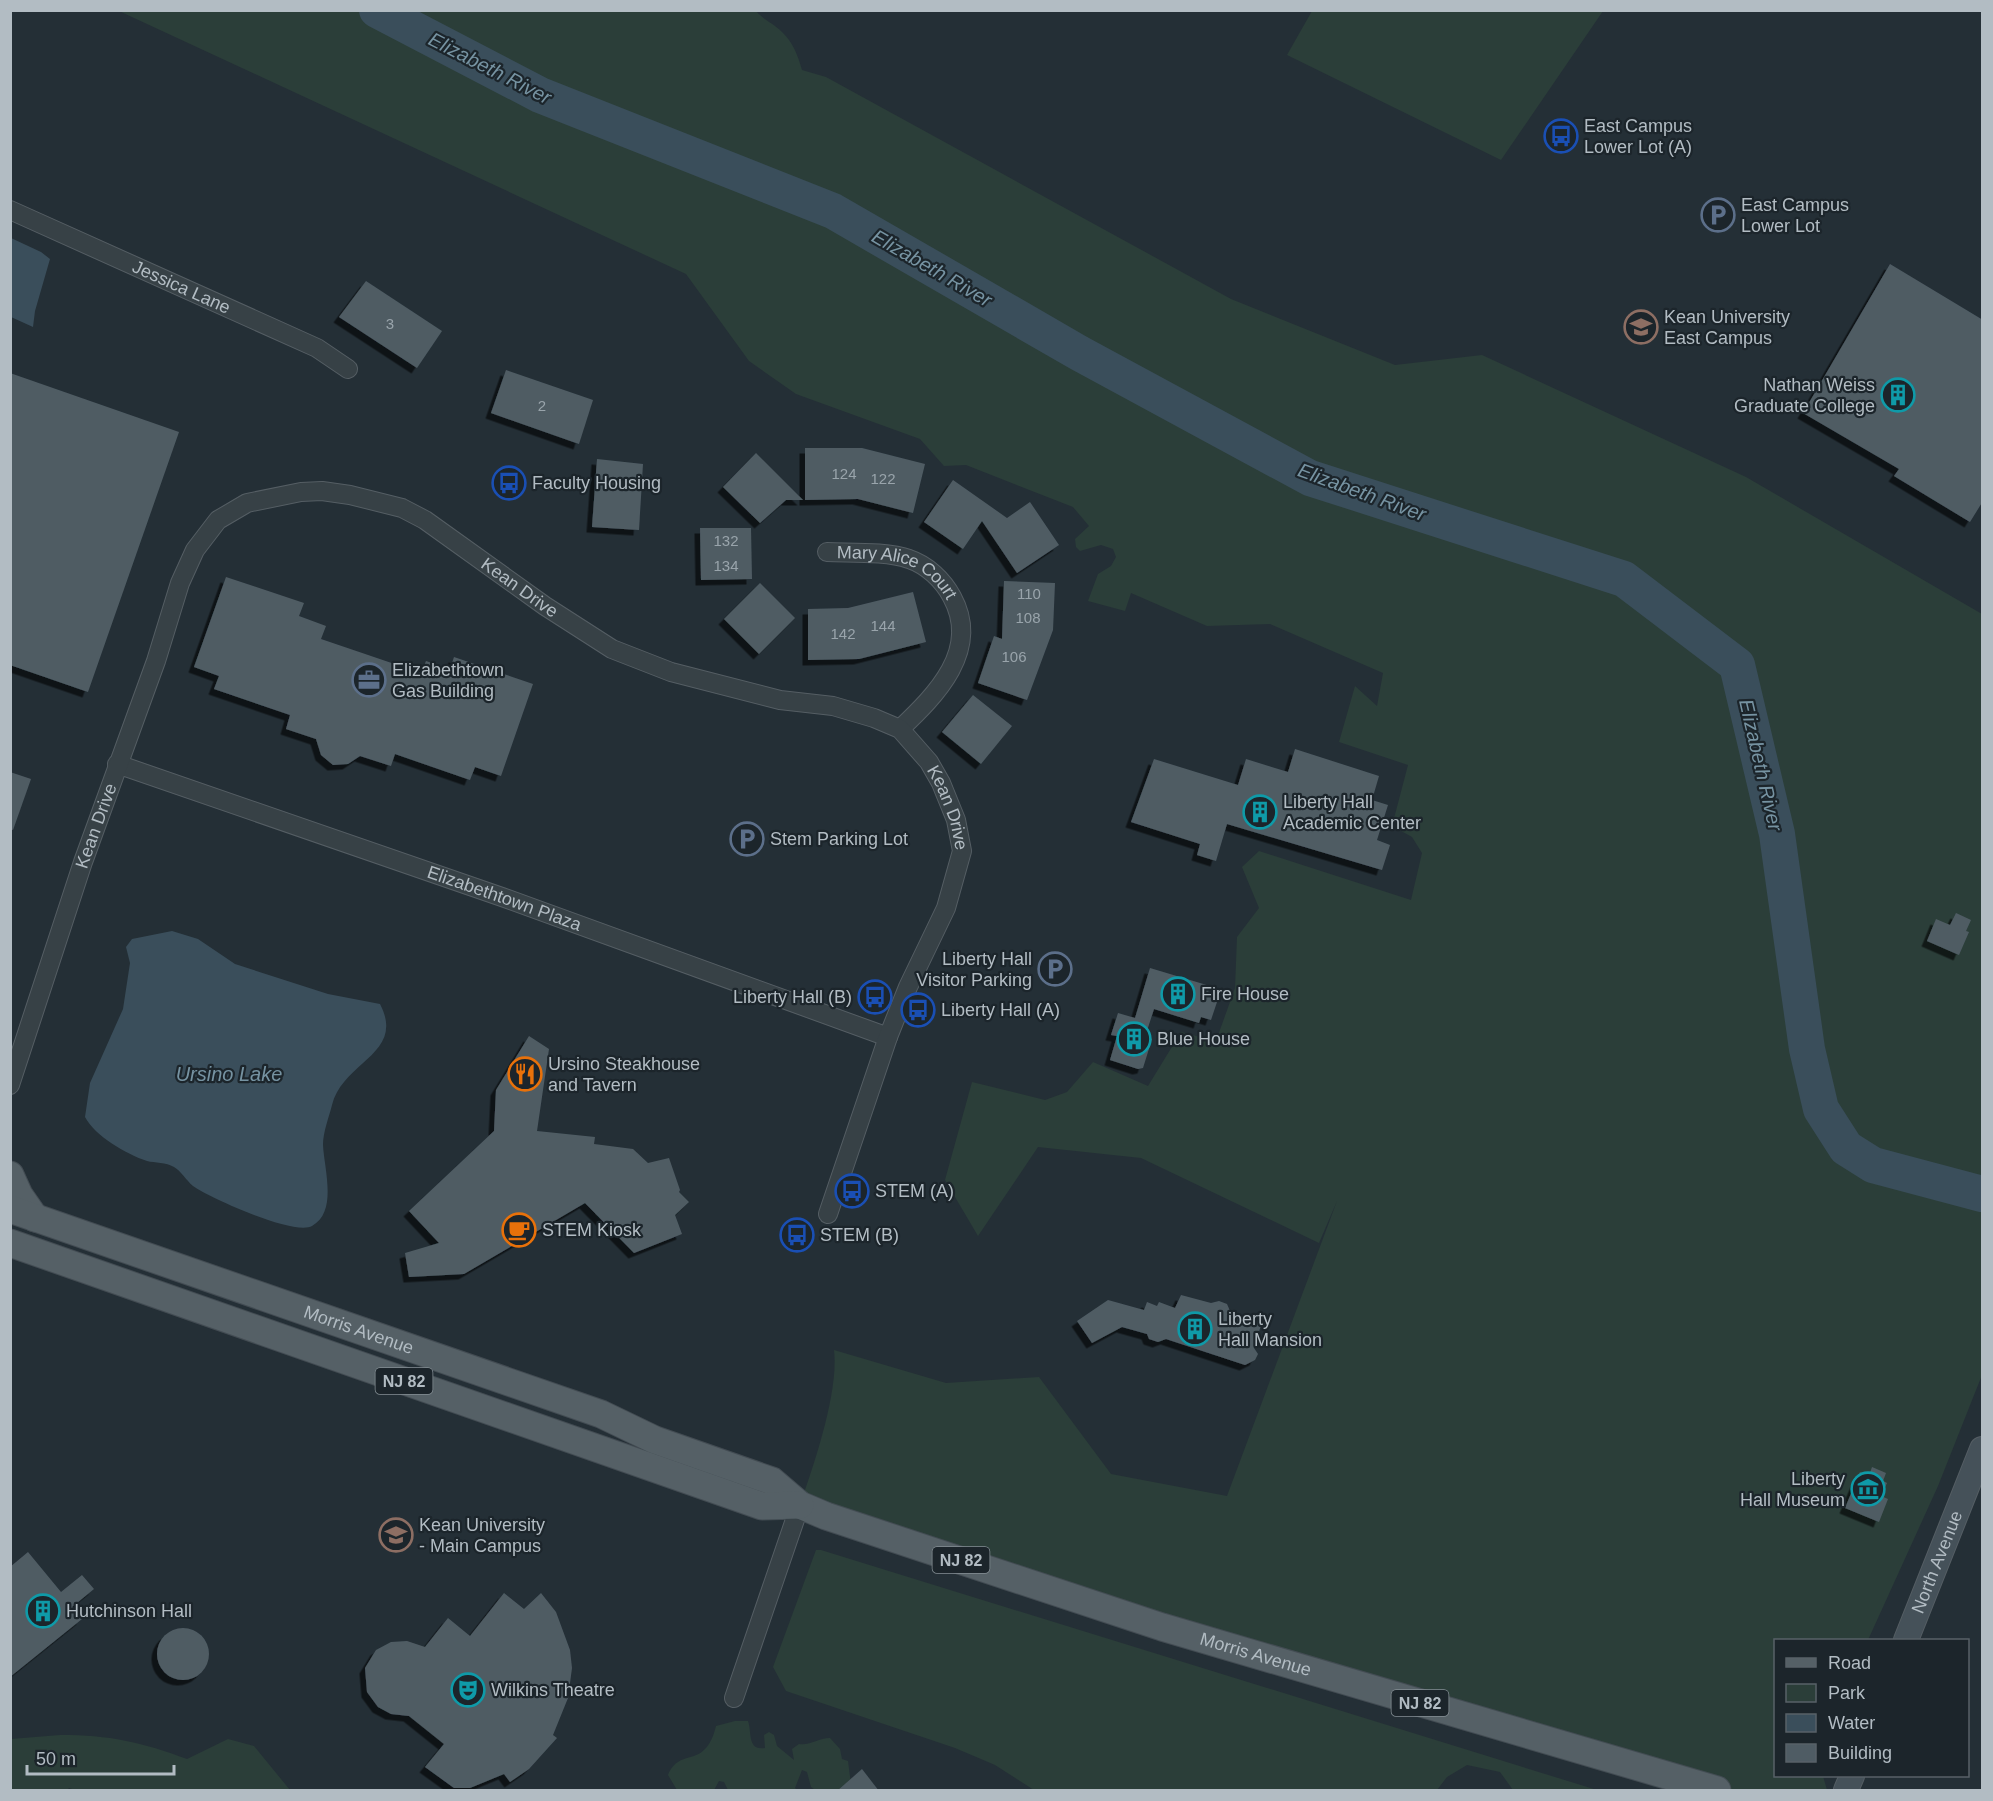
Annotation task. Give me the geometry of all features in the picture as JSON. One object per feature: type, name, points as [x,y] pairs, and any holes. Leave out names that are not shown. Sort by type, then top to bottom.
[{"type":"main road","points":[[10,1175],[19,1195],[23,1214]]},
{"type":"main road","name":"Morris Avenue","points":[[23,1214],[601,1414],[655,1440],[772,1481],[800,1505]]},
{"type":"main road","name":"Morris Avenue","points":[[10,1243],[762,1506],[800,1505],[1162,1627],[1717,1791]]},
{"type":"main road","name":"North Avenue","points":[[1907,1639],[1983,1449]]},
{"type":"main road","points":[[1846,1791],[1852,1777]]},
{"type":"street","name":"Jessica Lane","points":[[10,210],[316,348],[348,369]]},
{"type":"street","name":"Kean Drive","points":[[10,1085],[117,764],[156,661],[180,583],[195,550],[219,520],[247,503],[283,494],[322,491],[375,499],[402,508],[425,520],[545,606],[612,649],[671,672],[780,700],[833,706],[874,718],[900,729],[928,762],[941,783],[956,820],[962,850],[946,908],[908,987],[888,1037],[828,1214]]},
{"type":"street","name":"Mary Alice Court","points":[[827,552],[907,558],[934,574],[954,601],[961,618],[962,647],[953,668],[940,687],[900,729]]},
{"type":"street","name":"Elizabethtown Plaza","points":[[117,764],[502,897],[888,1037]]},
{"type":"street","points":[[734,1698],[800,1505]]},
{"type":"green space","points":[[119,11],[756,11],[786,36],[797,54],[802,70],[826,77],[1231,299],[1395,365],[1482,355],[1746,477],[1982,614],[1982,1375],[1938,1486],[1868,1639],[1774,1639],[1774,1777],[1823,1777],[1827,1790],[1717,1790],[800,1505],[829,1407],[835,1367],[834,1350],[946,1383],[1039,1377],[1111,1474],[1227,1496],[1337,1201],[1319,1243],[1141,1158],[1038,1147],[978,1236],[945,1180],[972,1082],[1045,1100],[1067,1092],[1093,1062],[1148,1086],[1181,1032],[1216,1041],[1235,988],[1237,937],[1259,908],[1242,867],[1259,851],[1411,900],[1422,853],[1412,837],[1392,826],[1408,765],[1339,742],[1355,686],[1377,706],[1383,673],[1270,624],[1207,626],[1131,593],[1125,611],[1088,601],[1098,574],[1111,566],[1116,557],[1113,549],[1101,545],[1080,551],[1076,547],[1075,539],[1089,526],[1073,507],[966,465],[944,466],[920,439],[796,394],[749,361],[686,274]]},
{"type":"green space","points":[[1312,11],[1603,11],[1501,160],[1287,55]]},
{"type":"green space","points":[[816,1550],[1597,1790],[1513,1790],[1500,1772],[1467,1765],[1447,1777],[1437,1790],[1034,1790],[995,1765],[955,1748],[786,1691],[773,1667]]},
{"type":"green space","points":[[735,1721],[748,1721],[751,1740],[755,1747],[765,1748],[764,1735],[769,1732],[774,1735],[777,1746],[794,1760],[792,1749],[799,1744],[830,1738],[840,1749],[842,1759],[848,1761],[851,1784],[846,1790],[815,1790],[811,1787],[807,1772],[802,1770],[795,1788],[797,1790],[728,1790],[724,1782],[719,1781],[714,1790],[677,1790],[668,1775],[673,1766],[706,1749],[716,1726]]},
{"type":"green space","points":[[60,1735],[94,1736],[125,1741],[187,1759],[228,1739],[254,1746],[290,1790],[75,1790],[69,1788],[67,1790],[11,1790],[11,1739]]},
{"type":"water","points":[[11,238],[41,252],[50,259],[35,311],[33,327],[11,317]]},
{"type":"water","name":"Ursino Lake","points":[[172,931],[198,939],[235,964],[328,994],[380,1004],[386,1021],[385,1035],[370,1057],[338,1090],[332,1105],[323,1145],[327,1200],[325,1211],[312,1226],[302,1228],[288,1226],[216,1199],[193,1186],[174,1167],[147,1161],[112,1144],[96,1131],[85,1117],[90,1083],[123,1009],[130,963],[126,947],[132,939]]},
{"type":"building","name":"Nathan Weiss Graduate College","points":[[1890,264],[1983,320],[1983,501],[1970,522],[1894,476],[1899,469],[1803,413]]},
{"type":"building","points":[[366,281],[442,331],[417,368],[339,317]]},
{"type":"building","points":[[506,370],[593,400],[579,444],[491,413]]},
{"type":"building","points":[[10,373],[179,432],[88,692],[10,665]]},
{"type":"building","points":[[805,448],[862,448],[925,464],[913,513],[858,499],[805,500]]},
{"type":"building","points":[[756,453],[803,500],[786,500],[760,523],[723,487]]},
{"type":"building","points":[[597,459],[643,464],[639,530],[592,527]]},
{"type":"building","points":[[953,480],[1007,518],[1030,502],[1059,545],[1017,573],[982,521],[963,549],[924,522]]},
{"type":"building","points":[[700,528],[751,528],[752,579],[701,580]]},
{"type":"building","name":"Elizabethtown Gas Building","points":[[226,577],[304,603],[299,616],[326,626],[321,639],[421,673],[426,661],[450,669],[454,657],[533,684],[501,776],[475,767],[470,780],[395,754],[391,766],[360,756],[348,764],[333,765],[321,755],[316,739],[286,729],[290,715],[214,689],[219,676],[194,667]]},
{"type":"building","points":[[1004,581],[1055,583],[1053,630],[1027,700],[978,683],[994,636],[1002,639]]},
{"type":"building","points":[[760,583],[795,618],[759,654],[724,619]]},
{"type":"building","points":[[913,592],[926,642],[859,659],[808,660],[808,609],[848,608]]},
{"type":"building","points":[[973,695],[1012,726],[981,764],[942,732]]},
{"type":"building","name":"Liberty Hall Academic Center","points":[[1295,749],[1379,776],[1372,800],[1388,805],[1377,840],[1390,845],[1382,870],[1227,824],[1216,861],[1197,855],[1200,844],[1131,822],[1154,759],[1238,785],[1246,759],[1288,772]]},
{"type":"building","points":[[10,772],[31,779],[13,830],[10,829]]},
{"type":"building","points":[[1956,913],[1971,920],[1966,931],[1969,932],[1959,955],[1927,941],[1936,919],[1950,925]]},
{"type":"building","points":[[1150,968],[1210,986],[1208,993],[1219,996],[1211,1020],[1201,1017],[1199,1023],[1154,1009],[1145,1037],[1152,1039],[1143,1068],[1138,1069],[1110,1060],[1117,1036],[1111,1035],[1118,1013],[1135,1018]]},
{"type":"building","points":[[529,1036],[549,1049],[537,1131],[595,1137],[594,1144],[633,1149],[648,1163],[669,1158],[679,1192],[689,1202],[675,1215],[682,1234],[634,1253],[585,1203],[464,1274],[409,1277],[405,1253],[439,1243],[409,1211],[494,1131],[496,1090]]},
{"type":"building","name":"Liberty Hall Mansion","points":[[1181,1295],[1211,1303],[1219,1301],[1227,1304],[1230,1311],[1262,1322],[1254,1348],[1258,1354],[1255,1360],[1245,1365],[1166,1339],[1158,1342],[1149,1339],[1147,1334],[1122,1327],[1092,1343],[1077,1321],[1108,1300],[1144,1310],[1147,1302],[1157,1306],[1159,1302],[1175,1308]]},
{"type":"building","name":"Liberty Hall Museum","points":[[1872,1467],[1886,1473],[1883,1481],[1887,1483],[1881,1496],[1888,1499],[1879,1522],[1845,1508],[1860,1472],[1869,1476]]},
{"type":"building","name":"Hutchinson Hall","points":[[28,1552],[61,1592],[82,1575],[94,1589],[72,1607],[82,1619],[10,1677],[10,1567]]},
{"type":"building","name":"Wilkins Theatre","points":[[504,1593],[524,1609],[541,1593],[556,1612],[570,1650],[572,1668],[568,1698],[553,1735],[557,1738],[529,1769],[510,1782],[504,1774],[470,1788],[454,1788],[425,1767],[444,1744],[409,1716],[391,1714],[378,1707],[367,1692],[365,1668],[376,1650],[391,1642],[407,1641],[425,1647],[448,1618],[470,1636]]},
{"type":"building","points":[[183,1628],[193,1630],[201,1636],[207,1644],[209,1654],[207,1664],[201,1672],[193,1678],[183,1680],[173,1678],[165,1672],[159,1664],[157,1654],[159,1644],[165,1636],[173,1630]]},
{"type":"building","points":[[862,1769],[879,1791],[837,1791]]},
{"type":"waterway","name":"Elizabeth River","points":[[377,10],[540,95],[833,211],[1079,353],[1310,478],[1624,579],[1737,665],[1777,834],[1807,1049],[1821,1109],[1846,1148],[1873,1165],[1982,1194]]},
{"type":"place","name":"East Campus Lower Lot (A)","points":[[1561,136]]},
{"type":"place","name":"East Campus Lower Lot","points":[[1718,215]]},
{"type":"place","name":"Kean University East Campus","points":[[1641,327]]},
{"type":"place","name":"Nathan Weiss Graduate College","points":[[1898,395]]},
{"type":"place","name":"Faculty Housing","points":[[509,483]]},
{"type":"place","name":"Elizabethtown Gas Building","points":[[369,680]]},
{"type":"place","name":"Liberty Hall Academic Center","points":[[1260,812]]},
{"type":"place","name":"Stem Parking Lot","points":[[747,839]]},
{"type":"place","name":"Liberty Hall Visitor Parking","points":[[1055,969]]},
{"type":"place","name":"Fire House","points":[[1178,994]]},
{"type":"place","name":"Liberty Hall (B)","points":[[875,997]]},
{"type":"place","name":"Liberty Hall (A)","points":[[918,1010]]},
{"type":"place","name":"Blue House","points":[[1134,1039]]},
{"type":"place","name":"Ursino Steakhouse and Tavern","points":[[525,1074]]},
{"type":"place","name":"STEM (A)","points":[[852,1191]]},
{"type":"place","name":"STEM Kiosk","points":[[519,1230]]},
{"type":"place","name":"STEM (B)","points":[[797,1235]]},
{"type":"place","name":"Liberty Hall Mansion","points":[[1195,1329]]},
{"type":"place","name":"Liberty Hall Museum","points":[[1868,1489]]},
{"type":"place","name":"Kean University - Main Campus","points":[[396,1535]]},
{"type":"place","name":"Hutchinson Hall","points":[[43,1611]]},
{"type":"place","name":"Wilkins Theatre","points":[[468,1690]]}]
